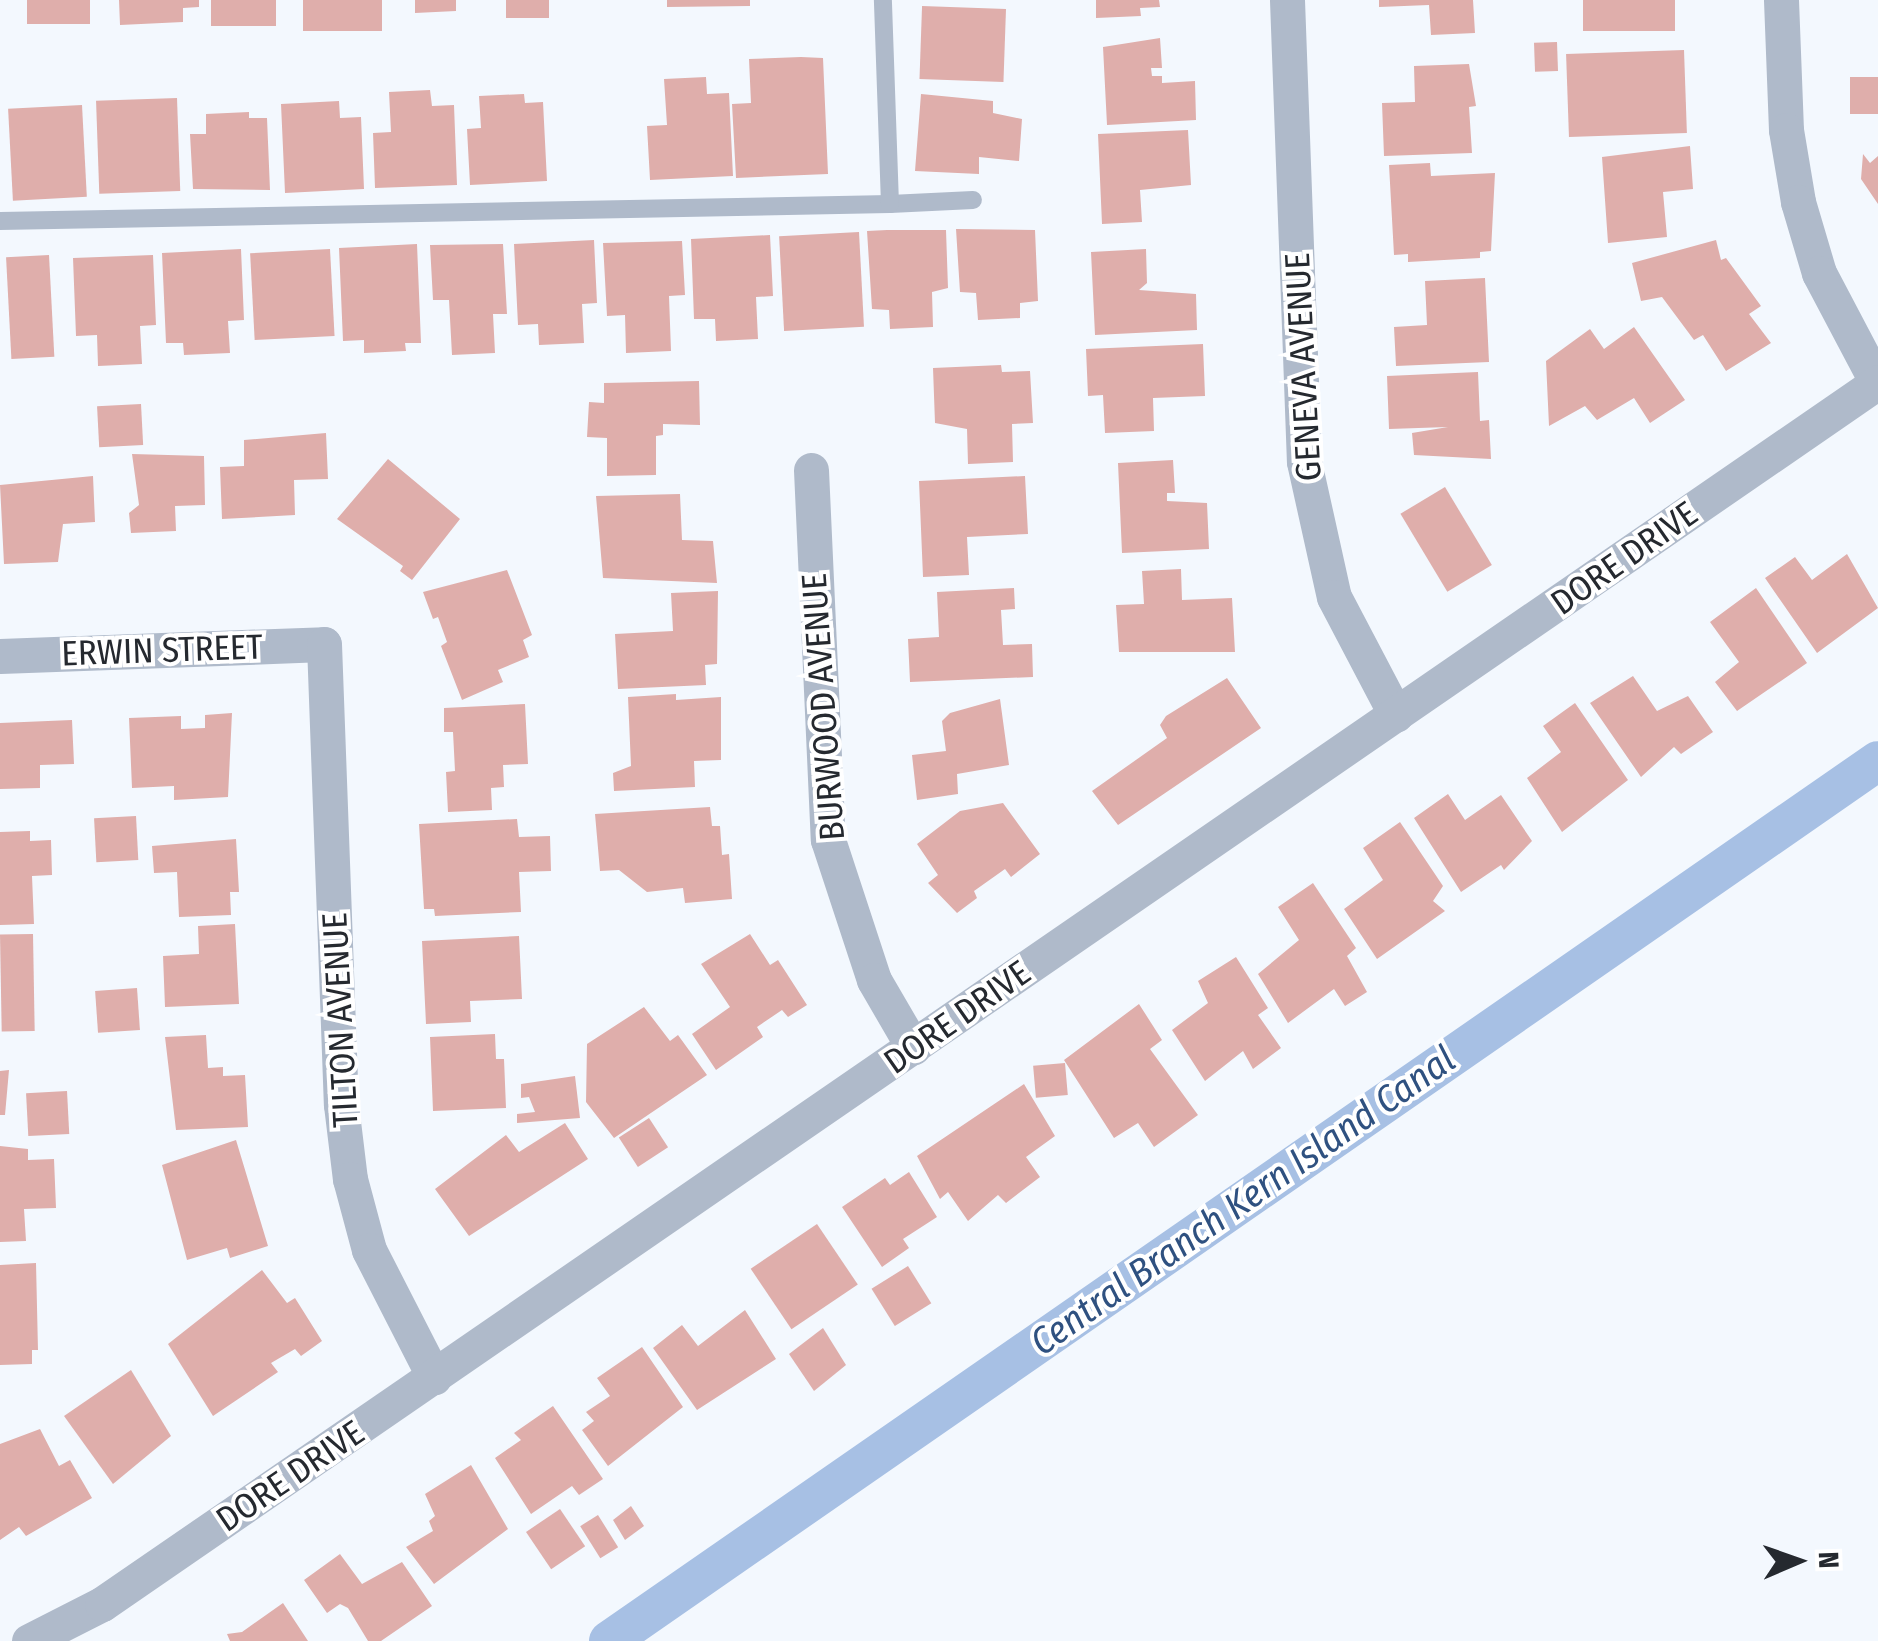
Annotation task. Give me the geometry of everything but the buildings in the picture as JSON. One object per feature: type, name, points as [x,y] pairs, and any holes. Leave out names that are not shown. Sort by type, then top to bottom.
[{"type":"street","name":"GENEVA AVENUE","points":[[1287,0],[1304,462],[1334,596],[1396,715]]},
{"type":"street","points":[[1782,0],[1786,130],[1798,202],[1820,273],[1878,383]]},
{"type":"street","name":"DORE DRIVE","points":[[29,1641],[102,1604],[1878,383]]},
{"type":"street","name":"BURWOOD AVENUE","points":[[811,470],[828,840],[846,911],[874,980],[913,1047]]},
{"type":"street","name":"ERWIN STREET","points":[[0,656],[324,644]]},
{"type":"street","name":"TILTON AVENUE","points":[[324,644],[341,1106],[350,1179],[370,1250],[434,1378]]},
{"type":"lane","points":[[883,0],[890,204]]},
{"type":"lane","points":[[0,222],[973,200]]},
{"type":"waterway","name":"Central Branch Kern Island Canal","points":[[609,1641],[1878,761]]}]
